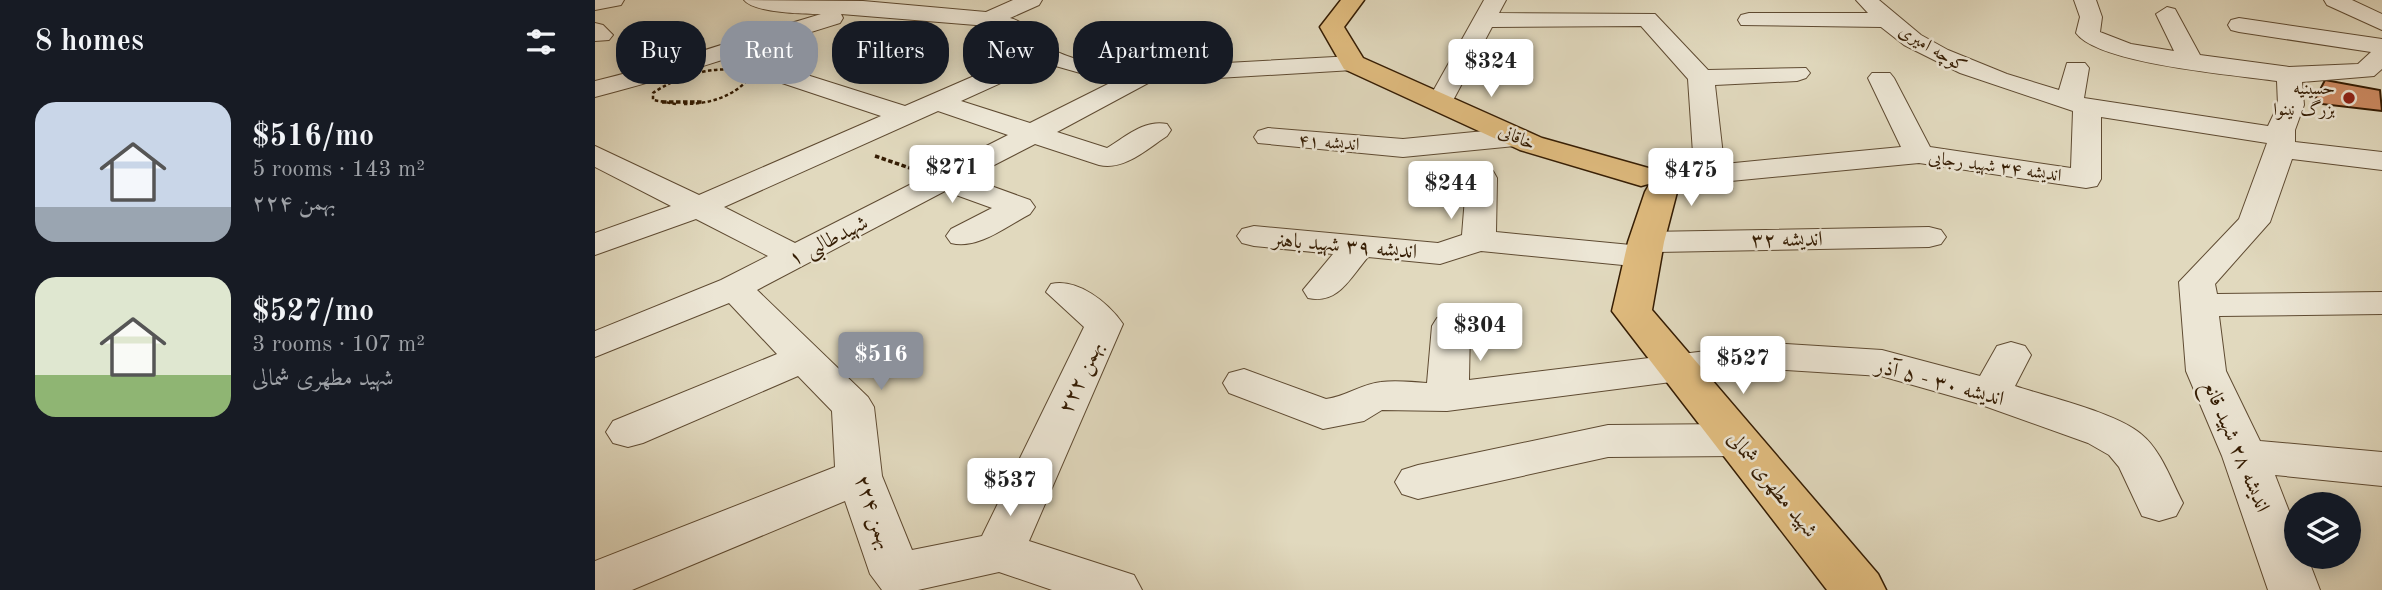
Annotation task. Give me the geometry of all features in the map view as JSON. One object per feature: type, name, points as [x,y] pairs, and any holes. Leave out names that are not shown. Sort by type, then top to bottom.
[{"type":"main road","points":[[1353,0],[1332,27],[1353,63]]},
{"type":"main road","name":"خاقانی","points":[[1353,63],[1515,137],[1660,183]]},
{"type":"main road","name":"شهید مطهری شمالی","points":[[1660,183],[1632,311],[1859,590]]},
{"type":"street","points":[[595,3],[613,0]]},
{"type":"street","points":[[755,0],[795,8],[863,8],[996,21]]},
{"type":"street","points":[[908,13],[960,0]]},
{"type":"street","points":[[989,19],[1031,0]]},
{"type":"street","name":"کوچه امیری","points":[[1867,0],[1884,20],[1971,72],[2079,104]]},
{"type":"street","points":[[2085,0],[2091,17],[2088,33],[2094,39],[2186,69],[2290,87],[2376,66]]},
{"type":"street","points":[[2335,0],[2382,23]]},
{"type":"street","points":[[595,89],[664,72],[711,54],[863,8]]},
{"type":"street","points":[[1440,102],[1490,10],[1576,29],[1647,19],[1700,78],[1710,174]]},
{"type":"street","points":[[2167,14],[2186,69]]},
{"type":"street","points":[[1749,20],[1884,20]]},
{"type":"street","points":[[2239,25],[2293,23],[2382,46]]},
{"type":"street","points":[[1919,155],[1879,68],[1944,55]]},
{"type":"street","points":[[1233,70],[1353,63]]},
{"type":"street","points":[[2076,68],[2079,104],[2382,161]]},
{"type":"street","points":[[1700,78],[1797,73]]},
{"type":"street","points":[[810,84],[908,116]]},
{"type":"street","points":[[595,245],[698,207],[979,84]]},
{"type":"street","name":"شهیدطالبی ۱","points":[[595,345],[734,288],[1128,84]]},
{"type":"street","name":"اندیشه ۲۸ شهید قانع","points":[[2290,87],[2281,143],[2254,222],[2197,282],[2206,371],[2245,456],[2294,590]]},
{"type":"street","points":[[937,103],[1110,159],[1157,130]]},
{"type":"street","name":"اندیشه ۳۴ شهید رجایی","points":[[1660,183],[1710,174],[1919,155],[2087,179],[2079,104]]},
{"type":"street","name":"اندیشه ۴۱","points":[[1268,137],[1403,148],[1515,137]]},
{"type":"street","points":[[595,155],[796,257]]},
{"type":"street","points":[[1453,174],[1482,178],[1479,241]]},
{"type":"street","points":[[944,180],[1019,207],[963,236]]},
{"type":"street","name":"اندیشه ۳۹ شهید باهنر","points":[[1254,236],[1440,254],[1479,241],[1644,249]]},
{"type":"street","name":"اندیشه ۳۲","points":[[1644,249],[1929,237]]},
{"type":"street","points":[[1321,290],[1359,246]]},
{"type":"street","name":"۲۲بهمن ۴","points":[[734,288],[853,407],[859,475],[888,582]]},
{"type":"street","name":"۲۲بهمن ۲","points":[[999,552],[1104,324],[1064,292]]},
{"type":"street","points":[[2199,305],[2382,303]]},
{"type":"street","points":[[1447,397],[1451,326]]},
{"type":"street","points":[[1991,393],[2011,355]]},
{"type":"street","name":"اندیشه ۳۰ - ۵ آذر","points":[[1244,383],[1322,414],[1349,411],[1380,396],[1447,397],[1772,356],[1882,363],[1991,393],[2103,432],[2125,444],[2139,459],[2159,503]]},
{"type":"street","points":[[628,432],[804,358]]},
{"type":"street","points":[[1419,482],[1608,441],[1737,440]]},
{"type":"street","points":[[2245,456],[2382,469]]},
{"type":"street","points":[[595,583],[859,475]]},
{"type":"street","points":[[888,582],[999,552],[1117,590]]},
{"type":"path","points":[[727,70],[743,72],[750,77],[745,85],[731,93],[709,100],[664,104],[653,100],[653,93],[682,77],[727,70]]},
{"type":"path","points":[[842,145],[944,180]]},
{"type":"building","name":"حسینیه بزرگ نینوا","points":[[2325,80],[2380,90],[2382,111],[2313,103]]},
{"type":"place","name":"حسینیه بزرگ نینوا","points":[[2349,98]]}]
